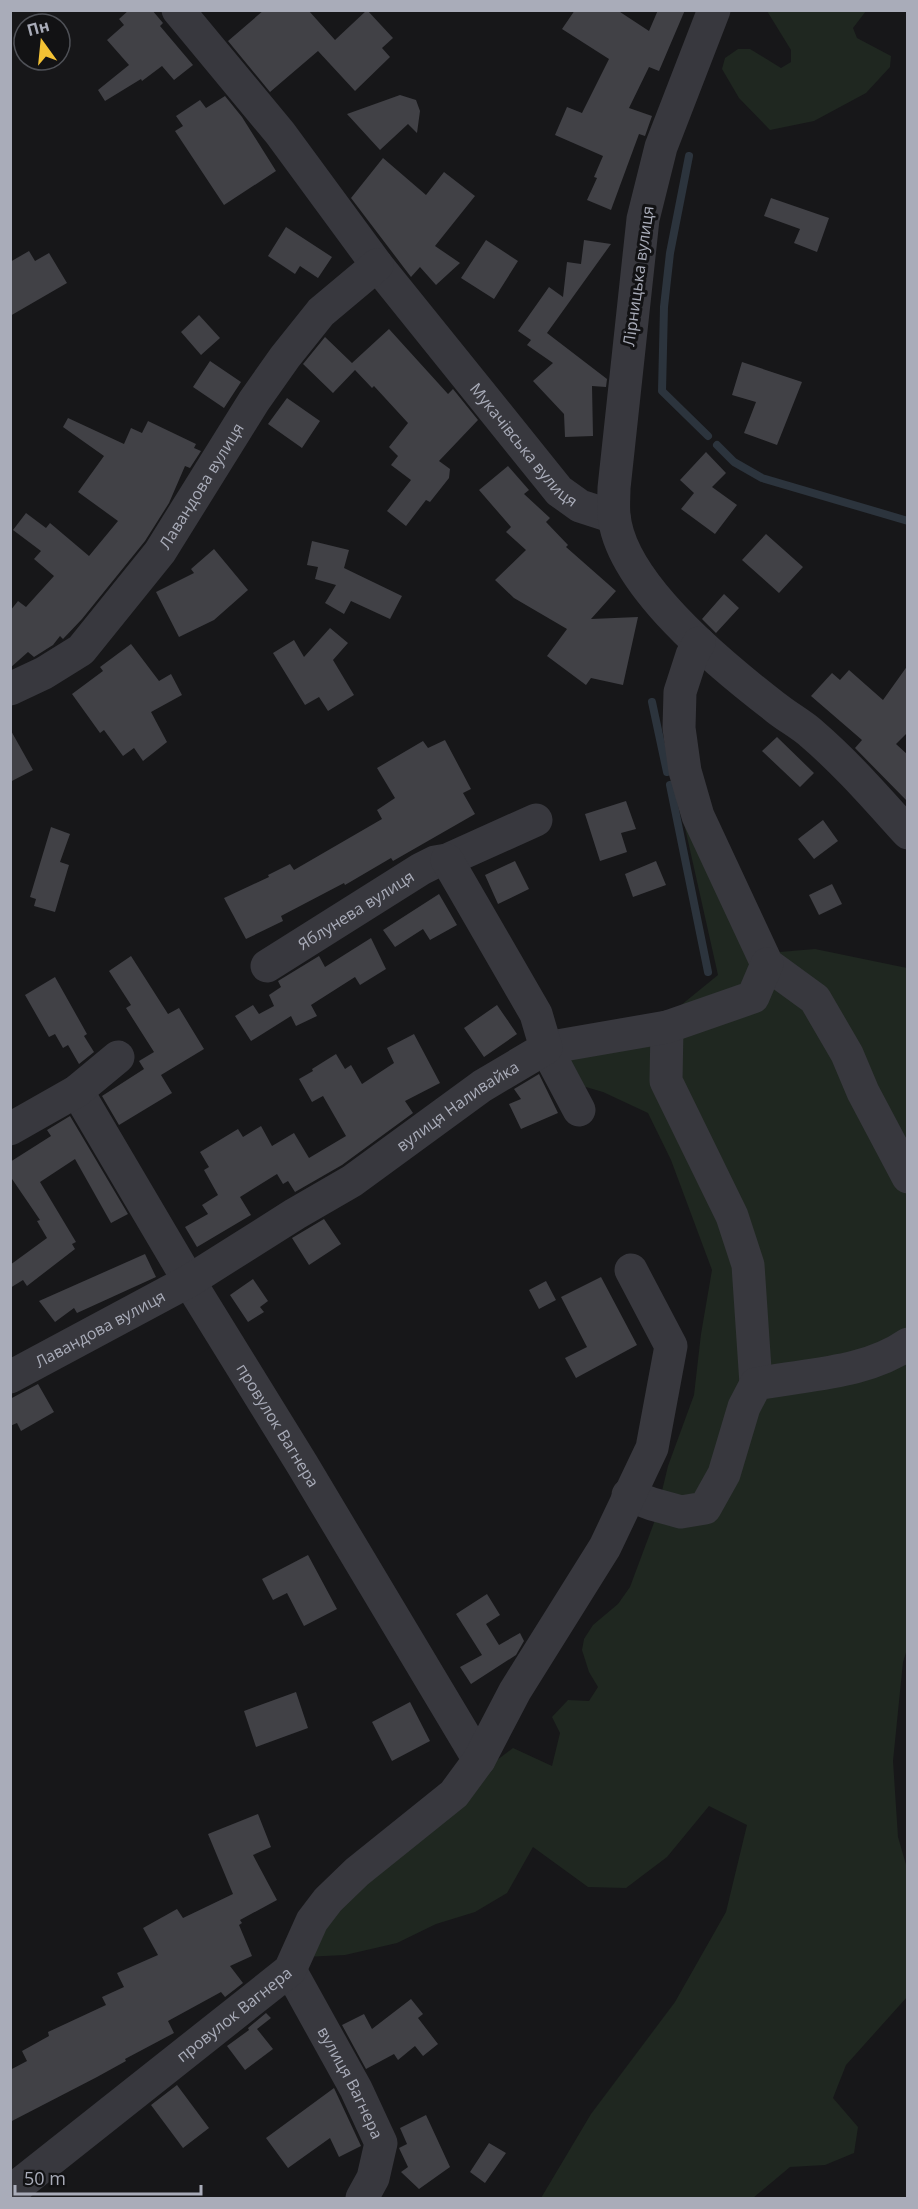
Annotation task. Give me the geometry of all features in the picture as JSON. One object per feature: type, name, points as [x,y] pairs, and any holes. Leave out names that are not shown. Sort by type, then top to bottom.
[{"type":"street","name":"Мукачівська вулиця","points":[[178,10],[280,133],[377,265],[559,491],[579,506],[614,517]]},
{"type":"street","name":"Лірницька вулиця","points":[[614,517],[616,465],[643,219],[661,147],[714,10]]},
{"type":"street","name":"Лавандова вулиця","points":[[10,689],[44,673],[81,650],[160,552],[254,401],[285,357],[321,312],[377,265]]},
{"type":"street","points":[[614,517],[625,552],[646,588],[699,643],[758,694],[810,732],[845,764],[908,833]]},
{"type":"street","points":[[699,643],[692,655],[680,692],[679,728],[685,771],[698,816],[767,964],[815,999],[847,1054],[863,1092],[908,1177]]},
{"type":"street","name":"Яблунева вулиця","points":[[267,966],[421,869],[435,862],[447,860],[536,820]]},
{"type":"street","points":[[447,860],[536,1014],[546,1048],[579,1110]]},
{"type":"street","points":[[546,1048],[667,1027],[753,997],[767,964]]},
{"type":"street","points":[[628,1495],[681,1512],[705,1508],[724,1474],[744,1407],[756,1383],[748,1264],[732,1216],[666,1081],[667,1027]]},
{"type":"street","name":"вулиця Наливайка","points":[[189,1281],[352,1181],[482,1086],[546,1048]]},
{"type":"street","points":[[10,1129],[76,1091],[118,1057]]},
{"type":"street","name":"провулок Вагнера","points":[[76,1091],[479,1760]]},
{"type":"street","name":"провулок Вагнера","points":[[10,2192],[290,1970],[312,1921],[328,1900],[357,1872],[454,1794],[479,1760],[515,1691],[604,1547],[652,1448],[671,1346],[631,1270]]},
{"type":"street","name":"Лавандова вулиця","points":[[10,1377],[189,1281]]},
{"type":"street","points":[[756,1383],[837,1371],[890,1357],[908,1344]]},
{"type":"street","name":"вулиця Вагнера","points":[[290,1970],[356,2089],[381,2144],[374,2178],[362,2199]]},
{"type":"shaded area","points":[[767,11],[866,11],[853,28],[857,38],[891,56],[890,67],[866,93],[814,121],[770,130],[739,98],[722,69],[725,58],[738,49],[750,49],[781,68],[791,62],[791,50]]},
{"type":"shaded area","points":[[675,783],[756,954],[815,949],[907,968],[908,1646],[903,1662],[893,1761],[898,1837],[907,1868],[907,1997],[846,2065],[833,2098],[858,2127],[854,2153],[825,2165],[790,2167],[753,2198],[541,2198],[591,2114],[675,2002],[726,1912],[747,1825],[709,1806],[667,1857],[626,1888],[588,1887],[533,1847],[507,1893],[475,1912],[436,1924],[397,1943],[345,1955],[304,1957],[335,1907],[485,1769],[513,1748],[552,1766],[560,1733],[552,1717],[568,1700],[589,1701],[598,1687],[589,1672],[582,1650],[584,1639],[593,1625],[618,1604],[630,1587],[655,1520],[668,1466],[694,1395],[712,1270],[671,1160],[648,1113],[603,1092],[572,1083],[552,1038],[664,1019],[718,975]]},
{"type":"building","points":[[129,10],[152,10],[163,23],[160,26],[193,65],[174,80],[162,66],[142,81],[141,79],[105,101],[98,90],[129,65],[107,40],[124,25],[119,19]]},
{"type":"building","points":[[264,10],[309,11],[335,40],[367,10],[393,38],[382,48],[390,57],[355,91],[318,51],[270,92],[228,41]]},
{"type":"building","points":[[575,10],[617,10],[649,31],[658,10],[685,10],[659,71],[649,67],[629,108],[652,116],[645,136],[639,134],[611,210],[587,200],[597,178],[594,177],[603,156],[555,135],[567,107],[582,113],[609,59],[562,29]]},
{"type":"building","points":[[400,95],[416,100],[420,111],[417,133],[408,124],[380,150],[347,114]]},
{"type":"building","points":[[225,96],[242,117],[276,171],[224,205],[175,131],[183,126],[176,116],[200,100],[206,108]]},
{"type":"building","points":[[383,158],[426,195],[444,172],[475,196],[435,246],[460,263],[436,285],[420,267],[411,277],[351,198]]},
{"type":"building","points":[[771,198],[829,218],[817,252],[794,243],[800,229],[764,216]]},
{"type":"building","points":[[286,227],[332,257],[318,278],[300,266],[295,274],[268,256]]},
{"type":"building","points":[[486,240],[518,261],[494,299],[461,278]]},
{"type":"building","points":[[584,240],[611,244],[547,333],[607,379],[606,387],[592,386],[593,436],[565,437],[564,414],[533,381],[553,363],[527,345],[531,340],[518,331],[549,287],[563,297],[567,262],[581,264]]},
{"type":"building","points":[[29,251],[35,261],[49,253],[67,283],[10,316],[10,262]]},
{"type":"building","points":[[199,315],[220,338],[201,355],[181,332]]},
{"type":"building","points":[[389,329],[448,394],[453,389],[478,420],[439,461],[450,469],[449,478],[430,502],[426,500],[406,526],[387,511],[411,480],[391,465],[398,456],[389,447],[408,423],[374,386],[372,388],[355,370],[333,393],[303,364],[325,337],[352,363]]},
{"type":"building","points":[[210,361],[241,382],[224,408],[193,387]]},
{"type":"building","points":[[742,362],[802,382],[777,445],[744,433],[756,402],[732,395]]},
{"type":"building","points":[[287,398],[320,421],[302,448],[268,424]]},
{"type":"building","points":[[68,418],[124,444],[131,428],[142,433],[148,421],[196,444],[194,448],[201,451],[190,468],[185,466],[169,503],[145,541],[82,619],[63,639],[60,636],[53,645],[34,657],[28,652],[10,668],[10,611],[18,601],[26,607],[54,576],[34,559],[41,551],[13,530],[26,513],[46,528],[50,523],[89,556],[118,521],[78,492],[104,456],[63,427]]},
{"type":"building","points":[[706,452],[726,473],[712,487],[737,505],[715,534],[681,509],[694,493],[680,480]]},
{"type":"building","points":[[508,466],[529,490],[524,494],[550,518],[546,522],[568,545],[566,547],[616,591],[591,619],[638,617],[623,685],[591,678],[586,685],[547,656],[567,629],[514,598],[495,580],[526,550],[506,532],[511,527],[479,490]]},
{"type":"building","points":[[766,534],[803,567],[779,593],[742,560]]},
{"type":"building","points":[[312,541],[349,550],[344,568],[402,596],[390,619],[351,601],[344,614],[325,603],[336,585],[315,579],[318,567],[307,565]]},
{"type":"building","points":[[214,549],[248,590],[214,620],[179,637],[156,592],[194,573],[191,569]]},
{"type":"building","points":[[724,594],[739,608],[716,633],[702,619]]},
{"type":"building","points":[[330,628],[348,643],[333,660],[354,695],[328,711],[319,697],[305,705],[273,653],[294,640],[304,657]]},
{"type":"building","points":[[131,644],[159,681],[171,674],[182,695],[151,712],[167,742],[143,761],[134,748],[123,756],[104,730],[100,733],[72,694],[103,671],[100,667]]},
{"type":"building","points":[[908,665],[908,732],[896,744],[908,755],[908,802],[855,748],[862,740],[811,696],[832,673],[840,680],[849,670],[883,700]]},
{"type":"building","points":[[10,729],[33,770],[10,782]]},
{"type":"building","points":[[777,737],[814,773],[800,787],[762,751]]},
{"type":"building","points":[[445,740],[471,789],[463,793],[475,814],[393,861],[391,858],[345,885],[344,883],[281,916],[283,921],[246,939],[224,898],[269,877],[268,875],[290,864],[294,870],[382,819],[377,810],[395,798],[377,768],[423,741],[428,748]]},
{"type":"building","points":[[626,801],[636,829],[621,833],[627,852],[600,861],[585,814]]},
{"type":"building","points":[[823,820],[838,841],[814,859],[798,839]]},
{"type":"building","points":[[51,827],[70,834],[60,862],[69,865],[55,912],[34,906],[36,899],[30,897]]},
{"type":"building","points":[[515,861],[529,889],[498,904],[485,875]]},
{"type":"building","points":[[656,861],[666,885],[633,897],[625,874]]},
{"type":"building","points":[[832,884],[842,904],[819,915],[809,895]]},
{"type":"building","points":[[439,894],[457,925],[430,940],[423,929],[395,947],[383,930]]},
{"type":"building","points":[[371,938],[386,969],[360,985],[355,977],[311,1005],[317,1016],[296,1026],[291,1016],[251,1041],[235,1016],[253,1005],[259,1014],[274,1006],[269,995],[281,987],[278,981],[319,956],[325,967]]},
{"type":"building","points":[[131,956],[168,1014],[179,1008],[204,1049],[161,1075],[172,1093],[119,1125],[102,1096],[144,1069],[139,1061],[154,1052],[126,1008],[131,1005],[109,971]]},
{"type":"building","points":[[55,977],[87,1034],[84,1036],[94,1052],[79,1064],[68,1045],[63,1048],[55,1034],[49,1037],[25,995]]},
{"type":"building","points":[[497,1005],[517,1034],[484,1057],[464,1028]]},
{"type":"building","points":[[414,1034],[440,1083],[405,1101],[413,1113],[342,1165],[295,1192],[288,1181],[283,1184],[277,1174],[240,1197],[251,1215],[197,1247],[185,1227],[208,1214],[202,1205],[218,1195],[204,1170],[209,1167],[200,1152],[238,1129],[243,1137],[261,1126],[272,1146],[294,1133],[309,1158],[346,1136],[323,1096],[312,1102],[299,1079],[336,1054],[345,1069],[351,1065],[362,1084],[394,1063],[387,1048]]},
{"type":"building","points":[[539,1074],[558,1113],[521,1129],[509,1104],[521,1099],[514,1089]]},
{"type":"building","points":[[70,1116],[128,1214],[111,1223],[75,1159],[40,1182],[76,1242],[72,1244],[75,1249],[27,1286],[23,1280],[10,1288],[10,1265],[47,1238],[37,1221],[40,1220],[10,1176],[10,1162],[51,1136],[47,1130]]},
{"type":"building","points":[[324,1219],[341,1244],[309,1265],[292,1238]]},
{"type":"building","points":[[145,1254],[156,1277],[77,1313],[74,1308],[55,1322],[39,1301]]},
{"type":"building","points":[[601,1277],[637,1345],[576,1378],[565,1358],[587,1347],[561,1297]]},
{"type":"building","points":[[253,1279],[268,1301],[260,1307],[264,1312],[248,1322],[230,1295]]},
{"type":"building","points":[[546,1281],[556,1300],[539,1309],[529,1290]]},
{"type":"building","points":[[38,1384],[54,1412],[21,1431],[17,1423],[10,1426],[10,1399]]},
{"type":"building","points":[[308,1555],[337,1609],[304,1626],[287,1593],[273,1600],[262,1579]]},
{"type":"building","points":[[487,1594],[500,1615],[486,1624],[499,1645],[520,1633],[524,1641],[516,1655],[471,1684],[460,1667],[482,1655],[456,1614]]},
{"type":"building","points":[[296,1692],[308,1728],[256,1747],[244,1711]]},
{"type":"building","points":[[410,1702],[430,1741],[392,1761],[372,1722]]},
{"type":"building","points":[[258,1814],[271,1847],[253,1855],[277,1900],[240,1920],[242,1923],[239,1925],[252,1956],[230,1966],[243,1983],[225,1997],[221,1992],[168,2021],[174,2033],[97,2077],[10,2122],[10,2070],[27,2061],[22,2051],[49,2036],[48,2032],[106,2005],[102,1997],[124,1987],[117,1973],[158,1955],[143,1928],[177,1909],[183,1918],[233,1894],[208,1834]]},
{"type":"building","points":[[411,1999],[423,2014],[418,2018],[438,2044],[423,2056],[415,2046],[398,2060],[394,2054],[366,2069],[342,2025],[364,2014],[372,2029]]},
{"type":"building","points":[[266,2013],[271,2018],[257,2029],[273,2049],[245,2070],[227,2046],[249,2030],[248,2028]]},
{"type":"building","points":[[177,2085],[209,2128],[183,2148],[151,2105]]},
{"type":"building","points":[[334,2088],[361,2146],[339,2157],[330,2138],[288,2168],[266,2138]]},
{"type":"building","points":[[426,2115],[450,2167],[419,2189],[401,2172],[408,2167],[399,2148],[407,2144],[400,2128]]},
{"type":"building","points":[[489,2143],[506,2153],[485,2183],[470,2172]]},
{"type":"waterway","points":[[689,156],[670,253],[664,307],[662,391],[708,436]]},
{"type":"waterway","points":[[717,445],[734,462],[762,478],[908,521]]},
{"type":"waterway","points":[[652,702],[667,772]]},
{"type":"waterway","points":[[670,785],[708,972]]}]
